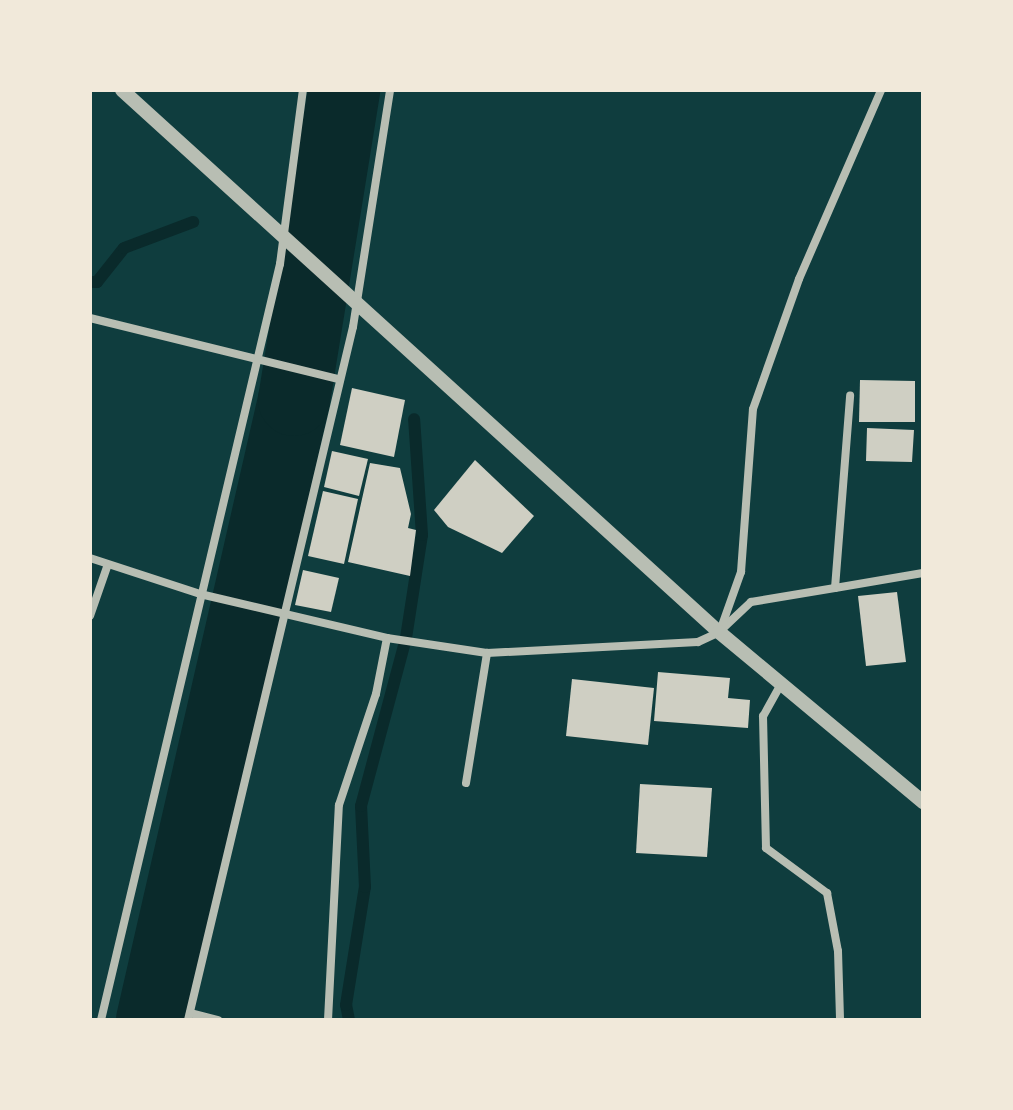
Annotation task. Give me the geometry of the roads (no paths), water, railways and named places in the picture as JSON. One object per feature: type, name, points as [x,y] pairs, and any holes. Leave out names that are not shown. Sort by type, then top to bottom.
[{"type":"street","points":[[122,90],[719,632],[923,802]]},
{"type":"street","points":[[90,1016],[102,1020],[285,237],[303,90]]},
{"type":"street","points":[[218,1020],[189,1017],[281,611],[357,302],[390,90]]},
{"type":"street","points":[[719,632],[741,572],[753,409],[799,279],[881,90]]},
{"type":"street","points":[[90,318],[339,379]]},
{"type":"street","points":[[835,588],[850,396]]},
{"type":"street","points":[[90,558],[107,567],[200,594],[387,638],[487,653],[698,642],[719,632],[751,602],[923,573]]},
{"type":"street","points":[[90,616],[107,567]]},
{"type":"street","points":[[328,1020],[339,805],[376,694],[387,638]]},
{"type":"street","points":[[466,783],[487,653]]},
{"type":"street","points":[[781,684],[763,716],[766,848],[827,893],[838,951],[840,1020]]},
{"type":"water","points":[[333,90],[360,90],[318,170]]},
{"type":"waterway","points":[[152,1020],[294,400],[344,90]]},
{"type":"waterway","points":[[90,282],[97,282],[124,248],[193,222]]},
{"type":"waterway","points":[[349,1020],[346,1005],[365,887],[361,806],[406,638],[422,535],[414,419]]}]
